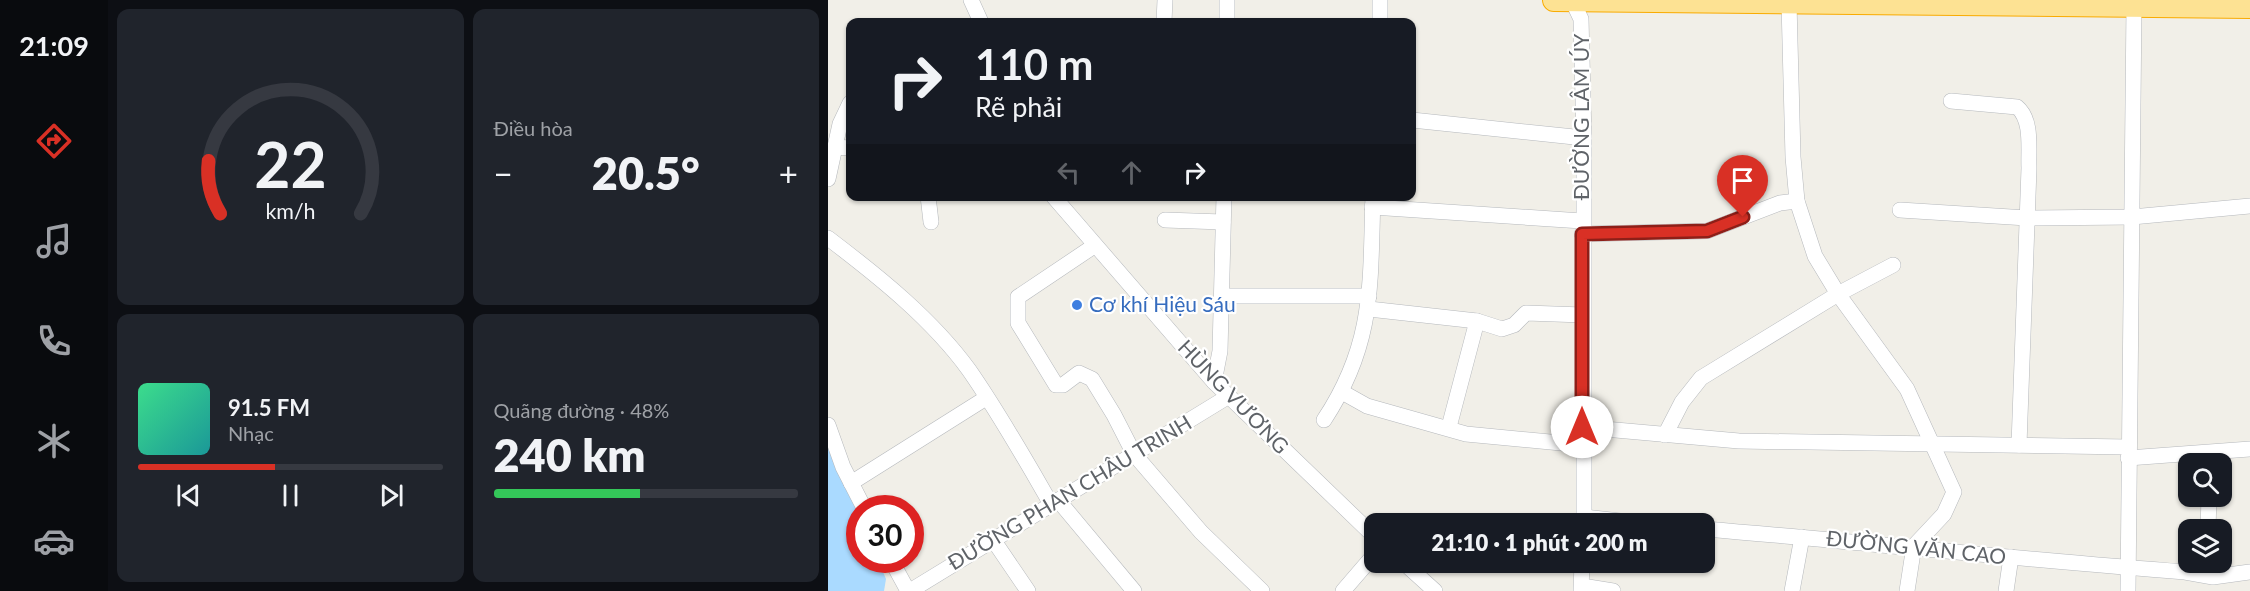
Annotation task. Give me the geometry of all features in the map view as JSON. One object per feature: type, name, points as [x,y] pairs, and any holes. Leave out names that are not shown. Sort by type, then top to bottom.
[{"type":"highway","points":[[1554,0],[2134,3],[2250,7]]},
{"type":"street","points":[[971,0],[979,18]]},
{"type":"street","points":[[1164,18],[1165,0]]},
{"type":"street","points":[[1227,0],[1227,18]]},
{"type":"street","points":[[1380,0],[1380,18]]},
{"type":"street","name":"ĐƯỜNG LÂM ÚY","points":[[1572,0],[1581,19],[1584,138],[1582,228],[1584,513]]},
{"type":"street","points":[[1789,3],[1793,158],[1797,201],[1815,256],[1838,294],[1907,389],[1952,484],[1953,499],[1944,514],[1914,546],[1907,591]]},
{"type":"street","points":[[2128,591],[2134,3]]},
{"type":"street","points":[[1951,101],[2017,107],[2023,112],[2028,135],[2019,445]]},
{"type":"street","points":[[828,179],[843,148],[840,124],[846,111]]},
{"type":"street","points":[[1416,120],[1584,138]]},
{"type":"street","points":[[928,201],[930,222]]},
{"type":"street","name":"HÙNG VƯƠNG","points":[[1057,201],[1214,382],[1364,526]]},
{"type":"street","points":[[1214,382],[1220,351],[1224,201]]},
{"type":"street","points":[[1324,420],[1342,392],[1356,360],[1369,303],[1373,202],[1582,228],[1707,231],[1780,203],[1797,201]]},
{"type":"street","points":[[1900,210],[2027,218],[2132,217],[2250,206]]},
{"type":"street","points":[[1165,220],[1223,222]]},
{"type":"street","points":[[828,238],[892,290],[946,342],[986,398],[1054,502],[1134,591]]},
{"type":"street","points":[[1094,246],[1025,290],[1016,303],[1017,317],[1029,344],[1056,385],[1060,386],[1078,373],[1092,379],[1134,454],[1202,532],[1262,591]]},
{"type":"street","points":[[1665,435],[1682,402],[1701,378],[1838,294],[1893,265]]},
{"type":"street","points":[[1222,296],[1369,303],[1477,321],[1502,329],[1514,325],[1526,313],[1583,315]]},
{"type":"street","points":[[1449,427],[1477,321]]},
{"type":"street","points":[[1342,392],[1367,406],[1449,427],[1466,434],[1582,445]]},
{"type":"street","name":"ĐƯỜNG PHAN CHÂU TRINH","points":[[909,591],[928,586],[1054,502],[1229,396]]},
{"type":"street","points":[[851,483],[986,398]]},
{"type":"street","points":[[828,425],[857,495]]},
{"type":"street","points":[[1582,427],[1739,441],[2019,445],[2178,456]]},
{"type":"street","points":[[2231,453],[2250,449]]},
{"type":"street","name":"ĐƯỜNG VĂN CAO","points":[[1715,530],[2128,567],[2178,568]]},
{"type":"street","points":[[1792,591],[1802,537]]},
{"type":"street","points":[[994,541],[1028,591]]},
{"type":"street","points":[[2006,591],[2011,557]]},
{"type":"street","points":[[1343,591],[1364,567]]},
{"type":"street","name":"ĐƯỜNG VĂN CAO","points":[[2232,571],[2250,572]]},
{"type":"street","points":[[899,573],[909,591]]},
{"type":"street","points":[[1415,573],[1435,591]]},
{"type":"street","points":[[1582,573],[1582,589],[1613,591]]},
{"type":"water","points":[[828,436],[851,495],[846,495],[846,573],[883,573],[886,579],[884,591],[828,591]]},
{"type":"place","name":"Cơ khí Hiệu Sáu","points":[[1077,305]]},
{"type":"route","points":[[1582,427],[1582,234],[1707,231],[1743,217]]}]
